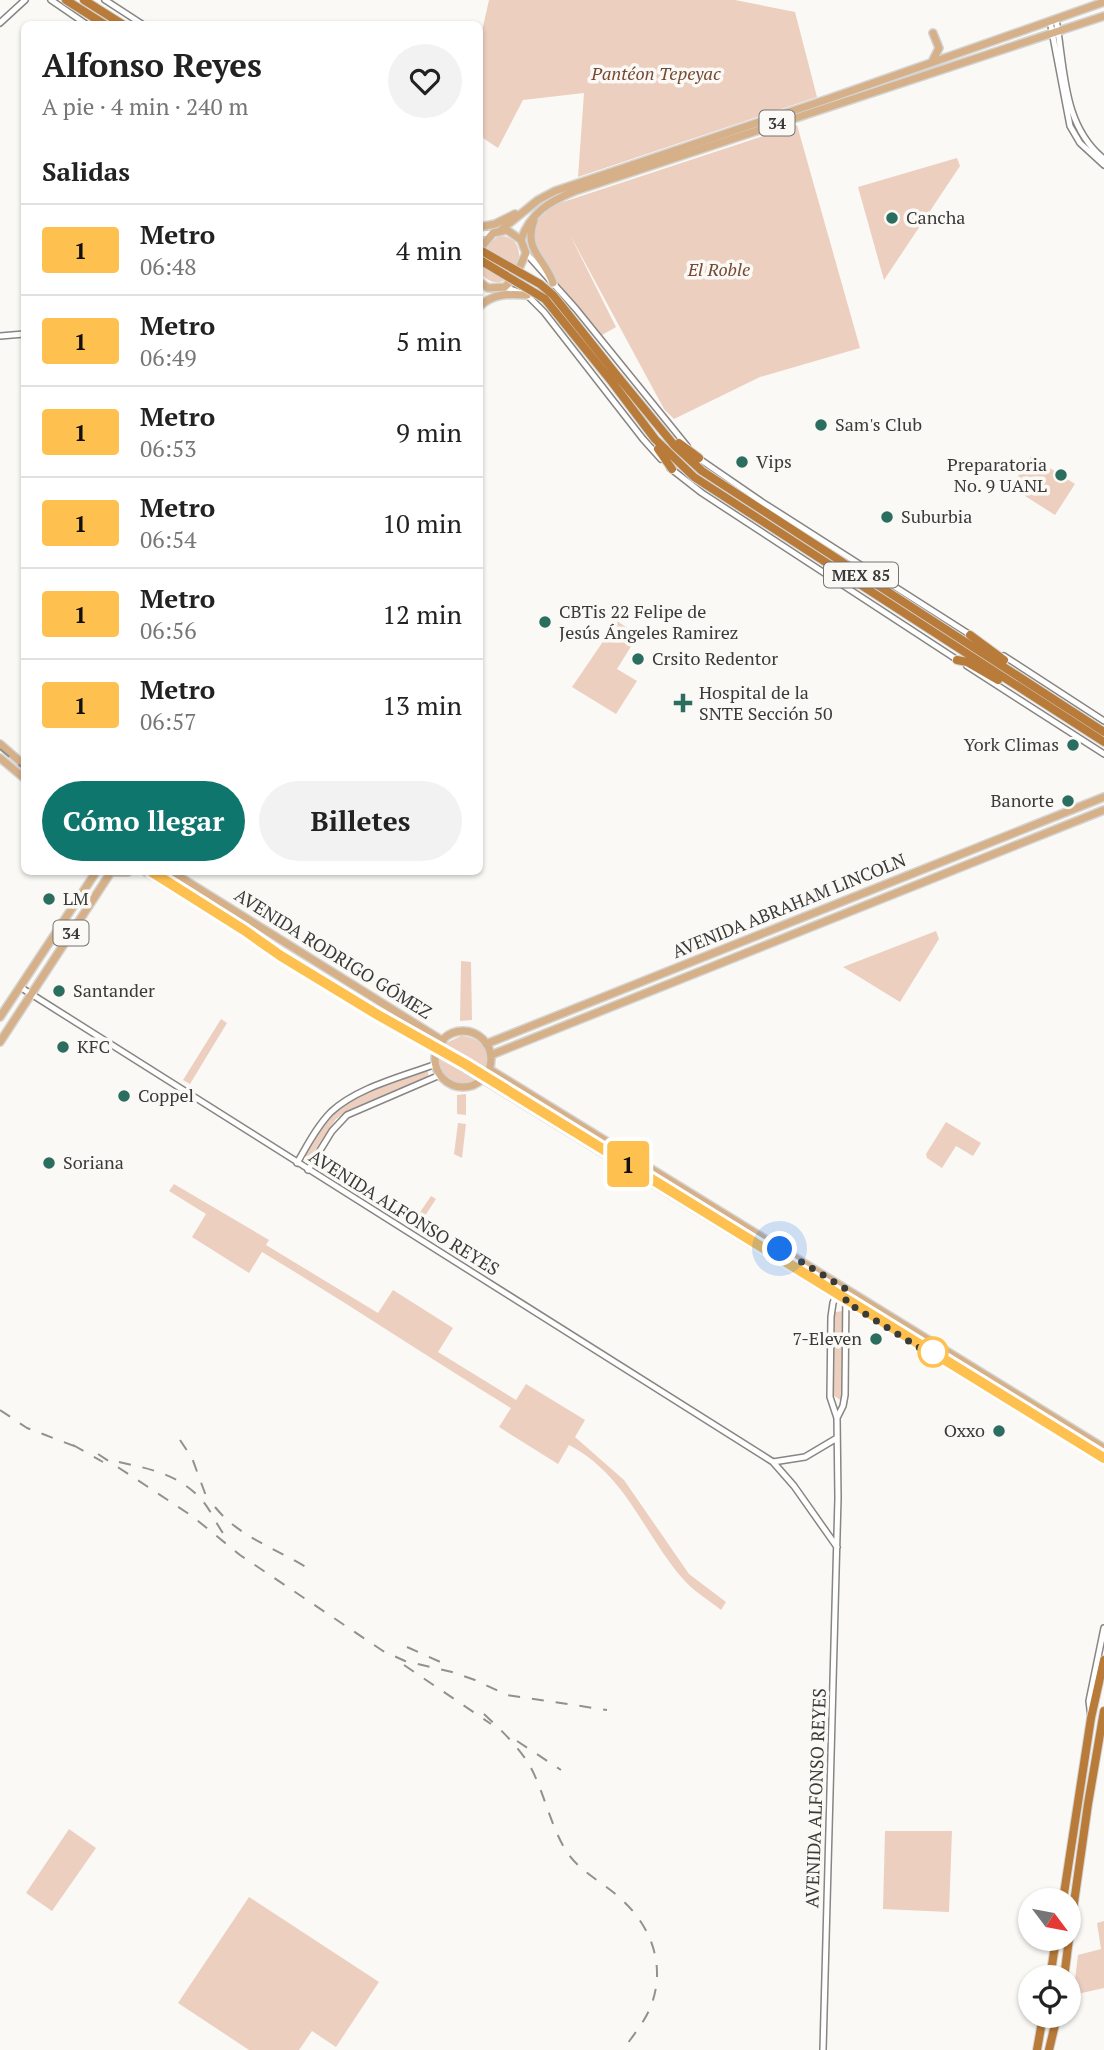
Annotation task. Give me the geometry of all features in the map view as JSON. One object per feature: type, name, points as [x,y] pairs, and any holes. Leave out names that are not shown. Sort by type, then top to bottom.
[{"type":"highway","points":[[66,0],[99,21]]},
{"type":"highway","points":[[84,0],[118,21]]},
{"type":"highway","name":"MEX 85","points":[[483,251],[540,284],[553,295],[655,439],[680,466],[702,483],[1007,681],[1104,732]]},
{"type":"highway","name":"MEX 85","points":[[483,262],[545,299],[692,463],[729,490],[1023,679],[1104,742]]},
{"type":"highway","points":[[662,430],[699,458]]},
{"type":"highway","points":[[655,439],[658,449],[672,469]]},
{"type":"highway","points":[[970,635],[1019,671],[1023,679]]},
{"type":"highway","points":[[957,660],[967,662],[996,680],[1007,681]]},
{"type":"highway","points":[[1065,1888],[1091,1718],[1104,1660]]},
{"type":"highway","points":[[1076,1888],[1104,1711]]},
{"type":"highway","points":[[1037,2048],[1041,2028]]},
{"type":"highway","points":[[1052,2050],[1054,2028]]},
{"type":"main road","name":"34","points":[[483,246],[497,231],[546,195],[570,185],[828,99],[1104,2]]},
{"type":"main road","name":"34","points":[[521,240],[538,212],[559,197],[1104,16]]},
{"type":"main road","points":[[933,33],[939,48],[933,61]]},
{"type":"main road","points":[[483,226],[495,224],[528,208]]},
{"type":"main road","points":[[538,212],[532,226],[531,245],[553,283]]},
{"type":"main road","points":[[483,284],[488,288],[505,287],[516,275],[526,253],[521,240],[512,232],[497,231]]},
{"type":"main road","points":[[483,296],[488,288]]},
{"type":"main road","points":[[483,303],[500,294],[528,296]]},
{"type":"main road","points":[[0,744],[21,762]]},
{"type":"main road","points":[[0,758],[21,776]]},
{"type":"main road","name":"AVENIDA ABRAHAM LINCOLN","points":[[486,1044],[1102,797]]},
{"type":"main road","points":[[1078,807],[1077,814],[1083,818]]},
{"type":"main road","points":[[491,1055],[1104,810]]},
{"type":"main road","points":[[1067,811],[1071,819],[1068,824]]},
{"type":"main road","name":"34","points":[[0,1017],[94,875]]},
{"type":"main road","name":"34","points":[[0,1042],[108,875]]},
{"type":"main road","name":"AVENIDA RODRIGO GÓMEZ","points":[[151,875],[1104,1461]]},
{"type":"main road","name":"AVENIDA RODRIGO GÓMEZ","points":[[177,875],[443,1041]]},
{"type":"main road","points":[[464,1032],[477,1035],[486,1044],[491,1055],[489,1069],[477,1083],[464,1087],[451,1085],[440,1075],[436,1064],[437,1050],[452,1034],[464,1032]]},
{"type":"main road","points":[[489,1069],[1104,1448]]},
{"type":"street","points":[[0,23],[25,0]]},
{"type":"street","points":[[51,0],[82,21]]},
{"type":"street","points":[[105,0],[137,21]]},
{"type":"street","points":[[1053,20],[1074,119],[1084,139],[1104,159]]},
{"type":"street","points":[[1056,32],[1070,126],[1080,143],[1104,165]]},
{"type":"street","points":[[483,233],[497,231]]},
{"type":"street","points":[[526,253],[699,458],[762,502],[1104,721]]},
{"type":"street","points":[[528,296],[535,284],[547,277]]},
{"type":"street","points":[[505,287],[528,296],[559,329],[643,439],[672,469],[702,493],[1104,754]]},
{"type":"street","points":[[0,336],[21,334]]},
{"type":"street","name":"AVENIDA ALFONSO REYES","points":[[20,987],[773,1462],[794,1486],[837,1547]]},
{"type":"street","points":[[297,1163],[327,1117],[341,1104],[360,1093],[436,1064]]},
{"type":"street","points":[[308,1170],[332,1130],[354,1111],[440,1075]]},
{"type":"street","points":[[837,1418],[830,1398],[831,1317],[836,1296],[843,1287]]},
{"type":"street","points":[[837,1418],[844,1406],[845,1395],[846,1302],[843,1287]]},
{"type":"street","name":"AVENIDA ALFONSO REYES","points":[[823,2050],[837,1547],[837,1418]]},
{"type":"street","points":[[773,1462],[805,1457],[837,1438]]},
{"type":"street","points":[[1091,1718],[1088,1711],[1089,1701],[1104,1628]]},
{"type":"green space","name":"Pantéon Tepeyac","points":[[489,0],[735,0],[795,12],[817,97],[578,177],[584,93],[523,100],[498,148],[483,138],[483,27]]},
{"type":"green space","name":"El Roble","points":[[797,125],[860,348],[760,377],[674,419],[664,409],[569,233],[616,327],[602,335],[534,254],[534,223],[554,205]]},
{"type":"green space","points":[[957,158],[960,166],[884,280],[858,187]]},
{"type":"green space","points":[[499,236],[511,239],[518,247],[516,267],[510,276],[501,282],[491,281],[483,275],[484,252]]},
{"type":"green space","points":[[1031,456],[1075,484],[1055,515],[1011,487]]},
{"type":"green space","points":[[617,621],[638,635],[617,669],[637,681],[616,714],[572,687]]},
{"type":"green space","points":[[936,931],[939,939],[900,1002],[843,967]]},
{"type":"green space","points":[[461,961],[471,962],[472,1020],[460,1021]]},
{"type":"green space","points":[[221,1019],[227,1023],[190,1084],[183,1080]]},
{"type":"green space","points":[[461,1036],[474,1039],[483,1046],[488,1057],[487,1070],[444,1044]]},
{"type":"green space","points":[[439,1055],[478,1079],[464,1085],[448,1079],[440,1067]]},
{"type":"green space","points":[[427,1068],[429,1078],[347,1111],[336,1119],[309,1159],[303,1156],[324,1124],[342,1106],[377,1087]]},
{"type":"green space","points":[[466,1094],[466,1115],[457,1114],[457,1095]]},
{"type":"green space","points":[[946,1122],[981,1143],[973,1156],[956,1146],[942,1168],[927,1158],[926,1154]]},
{"type":"green space","points":[[458,1123],[466,1124],[462,1158],[454,1154]]},
{"type":"green space","points":[[174,1184],[269,1240],[266,1245],[378,1313],[393,1290],[453,1328],[438,1352],[516,1400],[526,1384],[585,1420],[575,1437],[624,1480],[689,1574],[726,1602],[721,1610],[683,1579],[620,1489],[589,1458],[569,1445],[558,1464],[499,1427],[511,1408],[262,1252],[249,1273],[192,1237],[206,1214],[169,1191]]},
{"type":"green space","points":[[431,1196],[436,1199],[417,1228],[412,1224]]},
{"type":"green space","points":[[843,1311],[843,1402],[833,1395],[835,1312]]},
{"type":"green space","points":[[69,1829],[96,1848],[52,1911],[26,1893]]},
{"type":"green space","points":[[885,1831],[952,1831],[949,1912],[883,1909]]},
{"type":"green space","points":[[249,1897],[379,1982],[336,2047],[312,2031],[299,2050],[249,2050],[178,2003]]},
{"type":"green space","points":[[1104,1921],[1104,1988],[1081,1993],[1081,1965],[1077,1965],[1078,1955],[1101,1949],[1097,1923]]},
{"type":"railway","points":[[0,749],[21,766]]},
{"type":"railway","points":[[157,875],[281,956],[487,1077],[1104,1457]]},
{"type":"railway","points":[[0,1410],[27,1428],[82,1449]]},
{"type":"railway","points":[[180,1440],[192,1458],[209,1504]]},
{"type":"railway","points":[[73,1445],[103,1462]]},
{"type":"railway","points":[[98,1454],[192,1516],[240,1555],[383,1651],[405,1661],[475,1680],[507,1695],[607,1710]]},
{"type":"railway","points":[[119,1462],[163,1474],[183,1484],[205,1503],[225,1536]]},
{"type":"railway","points":[[215,1507],[248,1536],[312,1571]]},
{"type":"railway","points":[[407,1647],[447,1665]]},
{"type":"railway","points":[[404,1665],[491,1724]]},
{"type":"railway","points":[[484,1714],[515,1745],[530,1766],[565,1849],[584,1870],[631,1909],[652,1944],[657,1971],[653,2000],[644,2020],[623,2050]]},
{"type":"railway","points":[[517,1741],[561,1770]]},
{"type":"metro line","name":"1","points":[[157,875],[281,956],[465,1064],[1104,1458]]},
{"type":"place","name":"Cancha","points":[[892,218]]},
{"type":"place","name":"Sam's Club","points":[[821,425]]},
{"type":"place","name":"Vips","points":[[742,462]]},
{"type":"place","name":"Preparatoria No. 9 UANL","points":[[1061,475]]},
{"type":"place","name":"Suburbia","points":[[887,517]]},
{"type":"place","name":"CBTis 22 Felipe de Jesús Ángeles Ramirez","points":[[545,622]]},
{"type":"place","name":"Crsito Redentor","points":[[638,659]]},
{"type":"place","name":"Hospital de la SNTE Sección 50","points":[[683,703]]},
{"type":"place","name":"York Climas","points":[[1073,745]]},
{"type":"place","name":"Banorte","points":[[1068,801]]},
{"type":"place","name":"LM","points":[[49,899]]},
{"type":"place","name":"Santander","points":[[59,991]]},
{"type":"place","name":"KFC","points":[[63,1047]]},
{"type":"place","name":"Coppel","points":[[124,1096]]},
{"type":"place","name":"Soriana","points":[[49,1163]]},
{"type":"place","name":"7-Eleven","points":[[876,1339]]},
{"type":"place","name":"Oxxo","points":[[999,1431]]},
{"type":"route","points":[[780,1249],[846,1289],[846,1302],[928,1353],[933,1352]]}]
